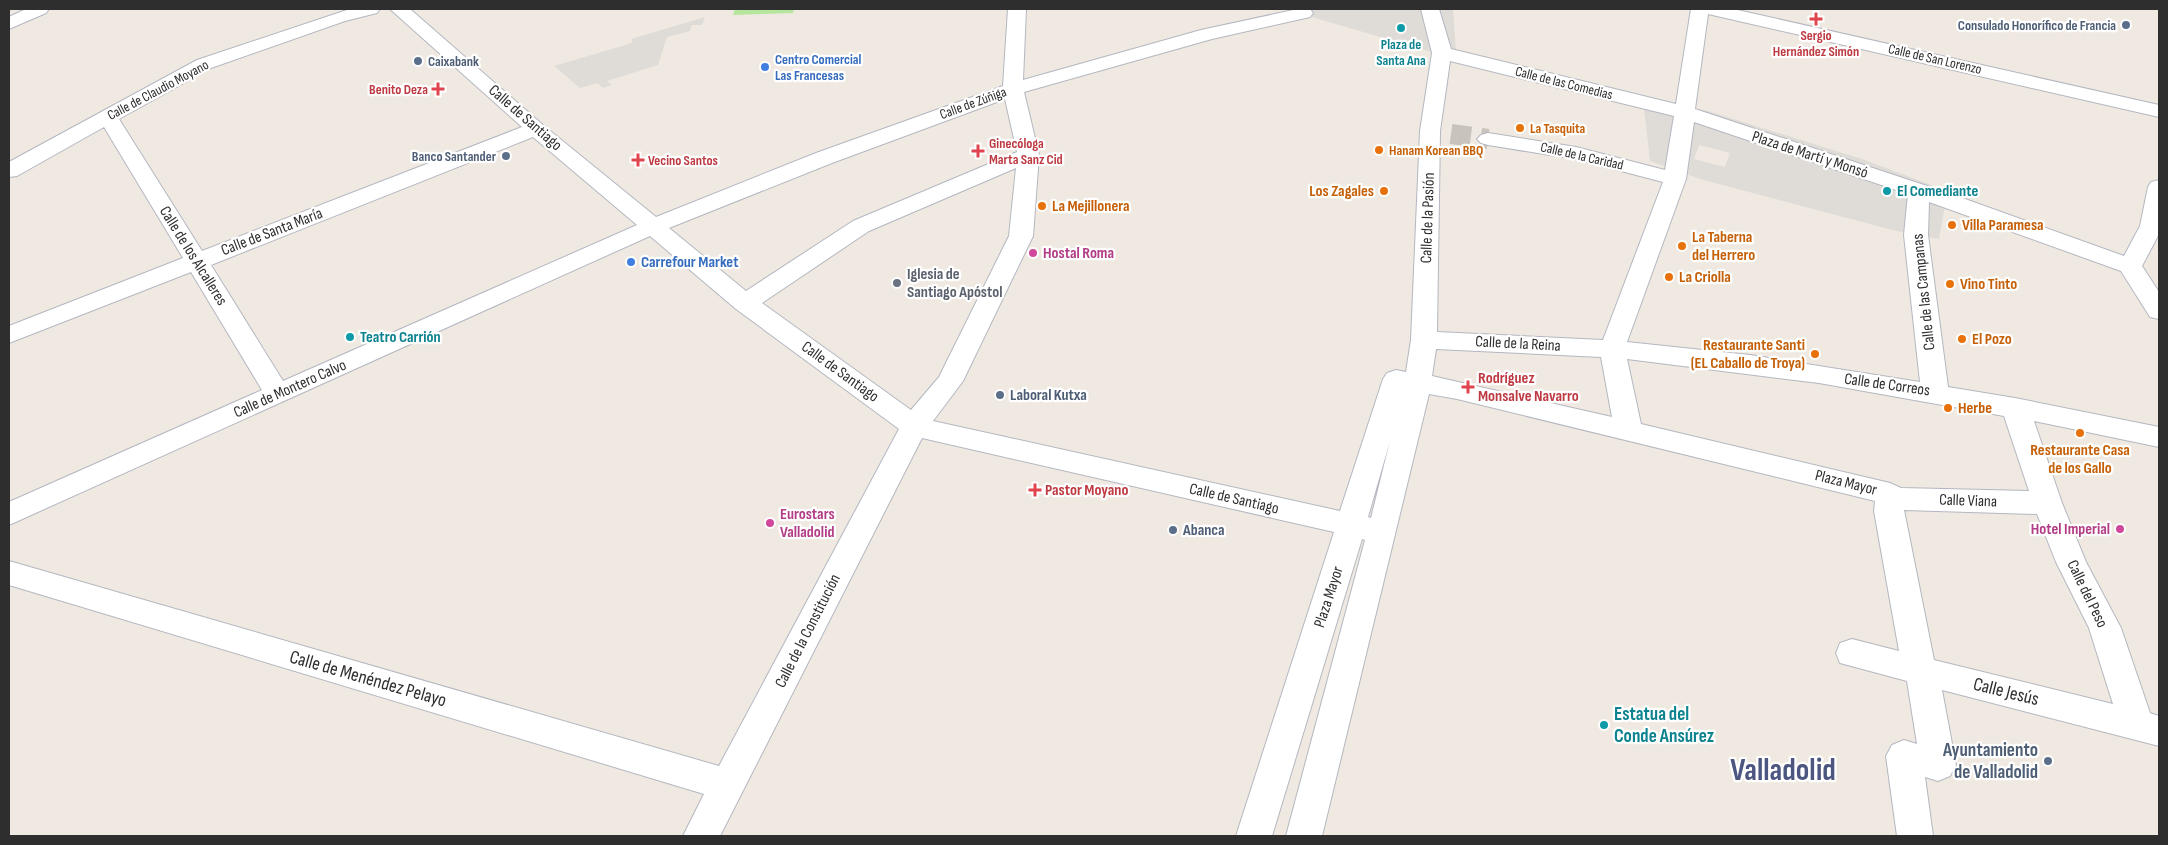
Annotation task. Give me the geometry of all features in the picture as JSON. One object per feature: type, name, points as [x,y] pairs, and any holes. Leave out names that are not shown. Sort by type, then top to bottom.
[{"type":"street","points":[[9,24],[40,9]]},
{"type":"street","name":"Calle de Claudio Moyano","points":[[9,171],[204,64],[339,17],[371,9]]},
{"type":"street","name":"Calle de Santiago","points":[[400,9],[536,129],[745,303],[914,426],[1382,532]]},
{"type":"street","name":"Calle de la Constitución","points":[[701,836],[914,426],[950,380],[1021,236],[1028,155],[1013,89],[1017,9]]},
{"type":"street","points":[[1430,9],[1442,53]]},
{"type":"street","points":[[1630,432],[1612,349],[1676,175],[1700,9]]},
{"type":"street","name":"Calle de San Lorenzo","points":[[1710,9],[2159,110]]},
{"type":"street","name":"Calle de Zúñiga","points":[[653,226],[824,158],[1013,89],[1208,34],[1304,13]]},
{"type":"street","name":"Calle de las Comedias","points":[[1442,53],[1686,113]]},
{"type":"street","name":"Calle de la Pasión","points":[[1418,383],[1424,340],[1440,133],[1442,53]]},
{"type":"street","name":"Plaza de Martí y Monsó","points":[[1686,113],[1919,191],[2130,266]]},
{"type":"street","name":"Calle de los Alcalleres","points":[[108,117],[278,394]]},
{"type":"street","name":"Calle de Santa María","points":[[9,335],[536,129]]},
{"type":"street","name":"Calle de la Caridad","points":[[1488,139],[1576,153],[1676,175]]},
{"type":"street","points":[[745,303],[861,226],[1028,155]]},
{"type":"street","points":[[2159,186],[2152,226],[2130,266],[2159,311]]},
{"type":"street","name":"Calle de las Campanas","points":[[1919,191],[1916,234],[1935,392]]},
{"type":"street","name":"Calle de Montero Calvo","points":[[9,514],[653,226]]},
{"type":"street","name":"Calle de la Reina","points":[[1424,340],[1612,349]]},
{"type":"street","name":"Calle de Correos","points":[[1612,349],[1732,362],[1935,392],[2159,437]]},
{"type":"street","name":"Plaza Mayor","points":[[1254,836],[1396,379],[1457,390],[1890,494],[1888,499],[1894,541],[1925,687],[1938,765],[1904,756],[1915,836]]},
{"type":"street","name":"Plaza Mayor","points":[[1304,836],[1418,383]]},
{"type":"street","name":"Calle del Peso","points":[[2015,407],[2047,503],[2071,562],[2105,628],[2148,728]]},
{"type":"street","name":"Calle Viana","points":[[1888,499],[2047,503]]},
{"type":"street","name":"Calle de Menéndez Pelayo","points":[[9,574],[728,785]]},
{"type":"street","name":"Calle Jesús","points":[[1852,653],[2148,728]]},
{"type":"green space","points":[[735,9],[794,9],[793,13],[733,15]]},
{"type":"shaded area","name":"Plaza de Santa Ana","points":[[1302,9],[1453,9],[1456,52],[1432,52],[1308,16]]},
{"type":"shaded area","points":[[705,17],[702,25],[692,25],[690,31],[667,37],[658,65],[607,81],[612,85],[603,88],[597,83],[580,88],[554,66],[622,46],[633,42],[631,39]]},
{"type":"shaded area","points":[[1662,102],[1708,111],[1862,159],[1950,192],[1946,200],[1939,239],[1896,231],[1700,179],[1650,161],[1644,109]],"holes":[[[1699,145],[1730,153],[1725,167],[1694,159]]]},
{"type":"tunnel","points":[[1451,134],[1488,139]]},
{"type":"place","name":"Sergio Hernández Simón","points":[[1816,19]]},
{"type":"place","name":"Consulado Honorífico de Francia","points":[[2126,25]]},
{"type":"place","name":"Plaza de Santa Ana","points":[[1401,28]]},
{"type":"place","name":"Caixabank","points":[[418,61]]},
{"type":"place","name":"Centro Comercial Las Francesas","points":[[765,67]]},
{"type":"place","name":"Benito Deza","points":[[438,89]]},
{"type":"place","name":"La Tasquita","points":[[1520,128]]},
{"type":"place","name":"Hanam Korean BBQ","points":[[1379,150]]},
{"type":"place","name":"Ginecóloga Marta Sanz Cid","points":[[978,151]]},
{"type":"place","name":"Banco Santander","points":[[506,156]]},
{"type":"place","name":"Vecino Santos","points":[[638,160]]},
{"type":"place","name":"Los Zagales","points":[[1384,191]]},
{"type":"place","name":"El Comediante","points":[[1887,191]]},
{"type":"place","name":"La Mejillonera","points":[[1042,206]]},
{"type":"place","name":"Villa Paramesa","points":[[1952,225]]},
{"type":"place","name":"La Taberna del Herrero","points":[[1682,246]]},
{"type":"place","name":"Hostal Roma","points":[[1033,253]]},
{"type":"place","name":"Carrefour Market","points":[[631,262]]},
{"type":"place","name":"La Criolla","points":[[1669,277]]},
{"type":"place","name":"Iglesia de Santiago Apóstol","points":[[897,283]]},
{"type":"place","name":"Vino Tinto","points":[[1950,284]]},
{"type":"place","name":"Teatro Carrión","points":[[350,337]]},
{"type":"place","name":"El Pozo","points":[[1962,339]]},
{"type":"place","name":"Restaurante Santi (EL Caballo de Troya)","points":[[1815,354]]},
{"type":"place","name":"Rodríguez Monsalve Navarro","points":[[1468,387]]},
{"type":"place","name":"Laboral Kutxa","points":[[1000,395]]},
{"type":"place","name":"Herbe","points":[[1948,408]]},
{"type":"place","name":"Restaurante Casa de los Gallo","points":[[2080,433]]},
{"type":"place","name":"Pastor Moyano","points":[[1035,490]]},
{"type":"place","name":"Eurostars Valladolid","points":[[770,523]]},
{"type":"place","name":"Hotel Imperial","points":[[2120,529]]},
{"type":"place","name":"Abanca","points":[[1173,530]]},
{"type":"place","name":"Estatua del Conde Ansúrez","points":[[1604,725]]},
{"type":"place","name":"Ayuntamiento de Valladolid","points":[[2048,761]]},
{"type":"district","name":"Valladolid","points":[[1783,770]]}]
